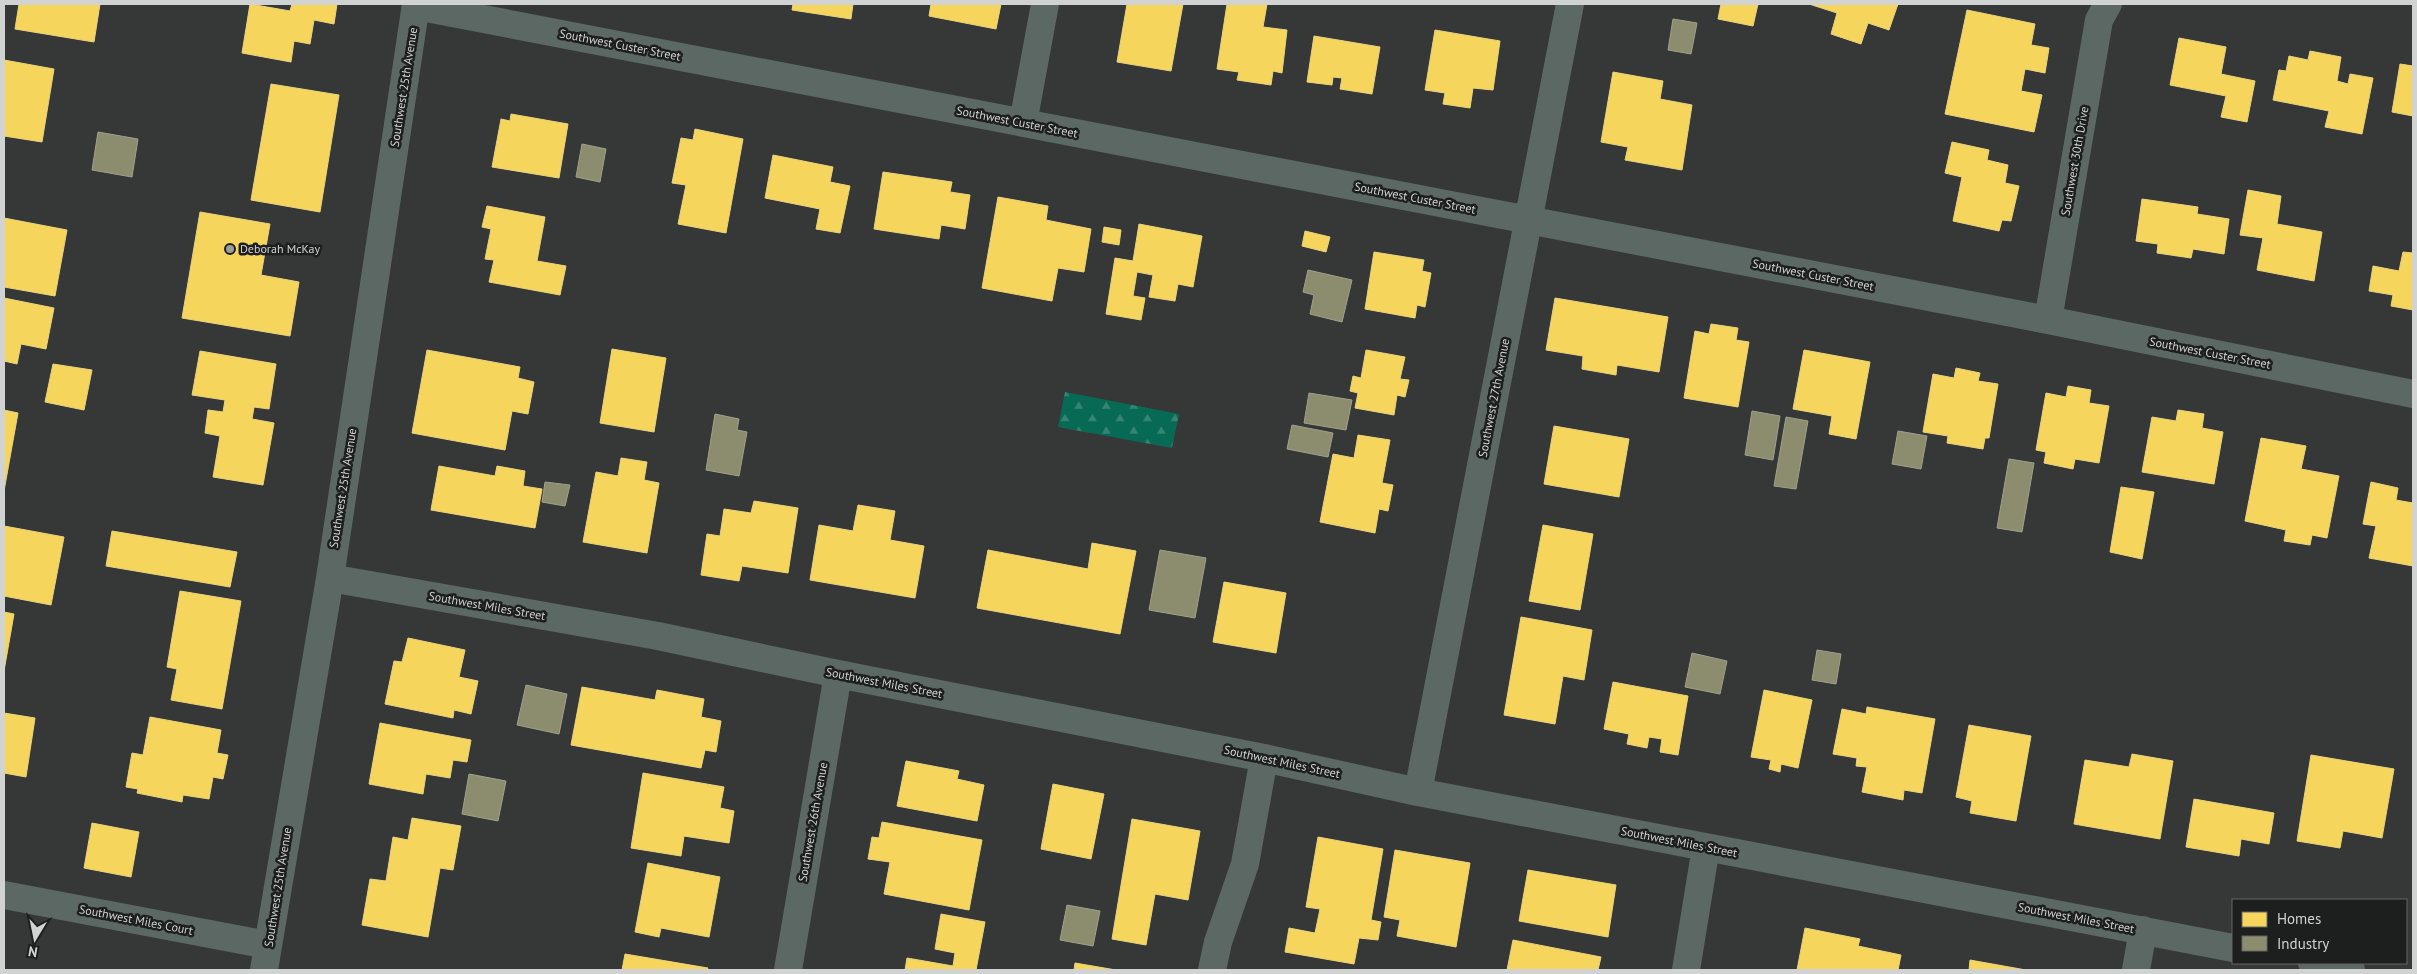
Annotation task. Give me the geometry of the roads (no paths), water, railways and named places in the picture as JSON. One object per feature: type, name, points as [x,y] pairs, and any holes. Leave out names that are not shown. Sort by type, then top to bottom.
[{"type":"street","points":[[1023,123],[1045,4]]},
{"type":"street","name":"Southwest 27th Avenue","points":[[1418,792],[1570,4]]},
{"type":"street","name":"Southwest 30th Drive","points":[[2048,320],[2099,20],[2108,4]]},
{"type":"street","name":"Southwest Custer Street","points":[[416,5],[2048,320],[2413,394]]},
{"type":"street","name":"Southwest 25th Avenue","points":[[266,958],[330,578],[416,5]]},
{"type":"street","name":"Southwest Miles Street","points":[[330,578],[658,636],[838,674],[1264,758],[1418,792],[2232,948]]},
{"type":"street","name":"Southwest 26th Avenue","points":[[788,970],[838,674]]},
{"type":"street","points":[[1212,970],[1218,942],[1245,864],[1264,758]]},
{"type":"street","points":[[1686,970],[1706,847]]},
{"type":"street","name":"Southwest Miles Court","points":[[4,895],[266,958]]},
{"type":"street","points":[[2136,970],[2143,930]]},
{"type":"street","points":[[2318,964],[2351,970]]},
{"type":"place","name":"Deborah McKay","points":[[230,249]]}]
